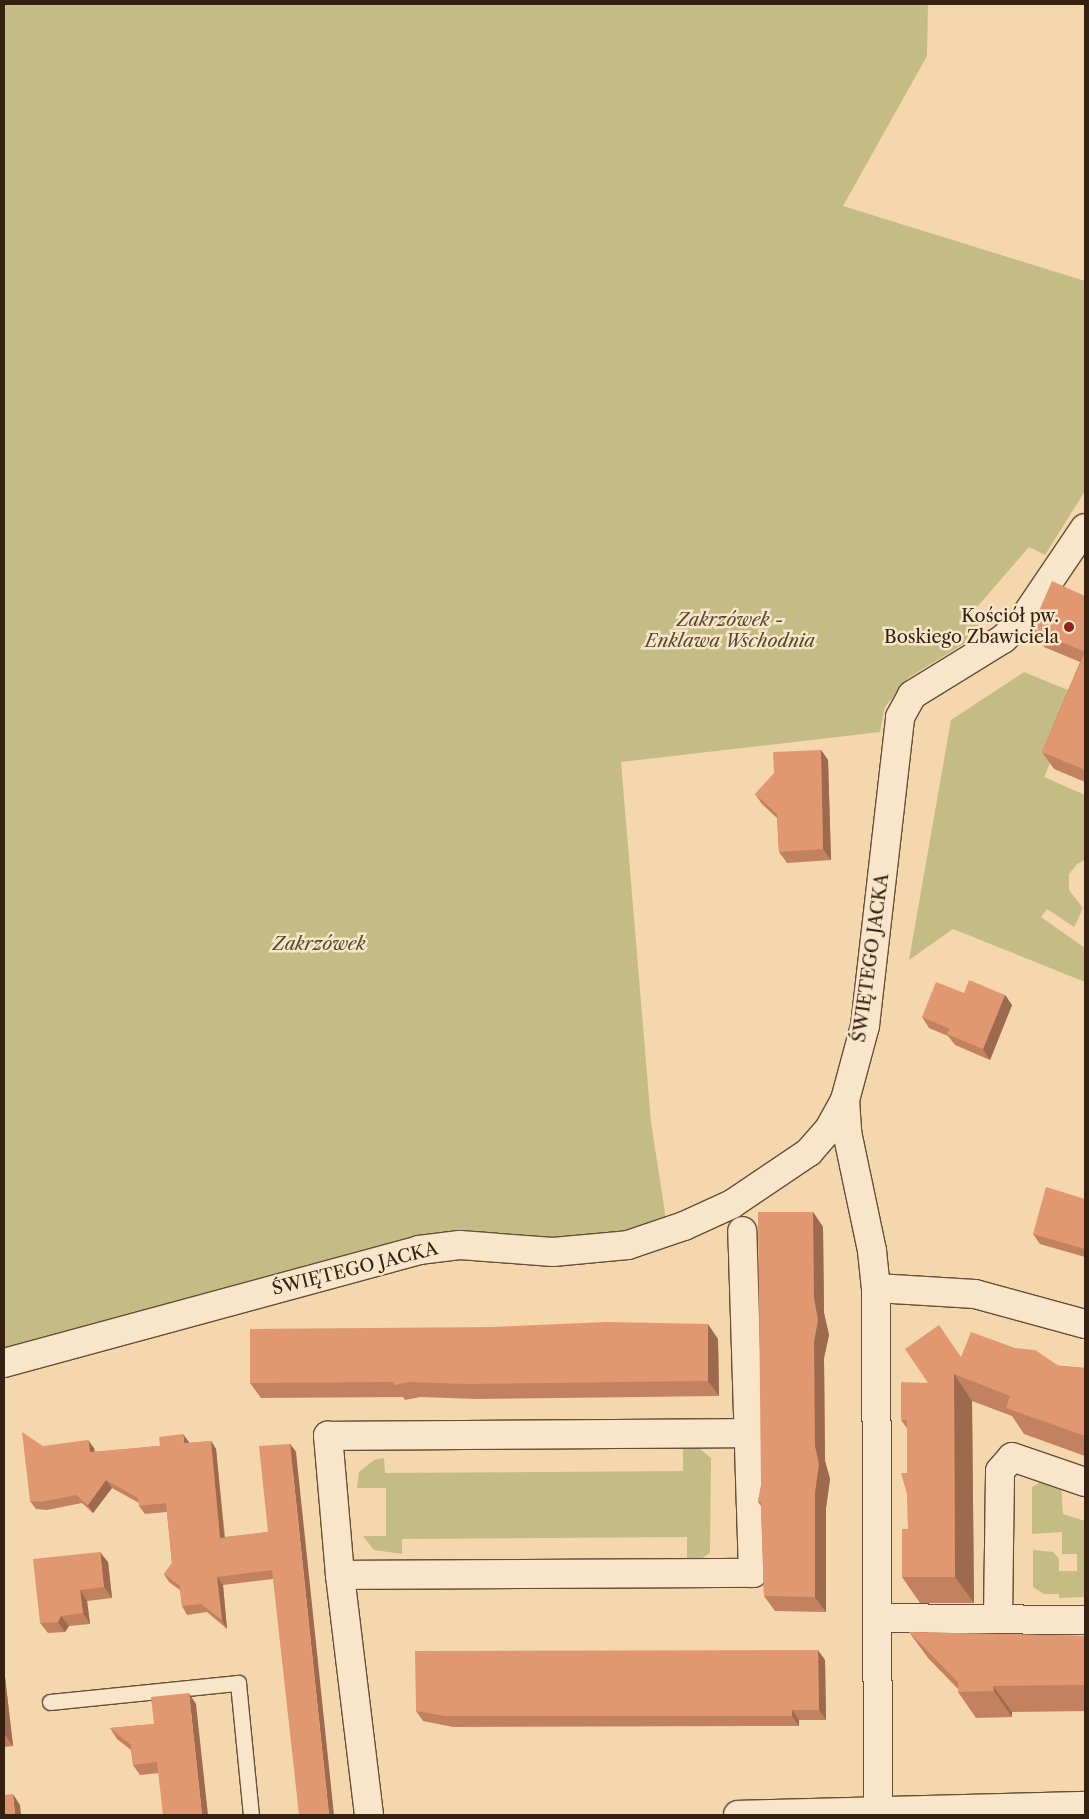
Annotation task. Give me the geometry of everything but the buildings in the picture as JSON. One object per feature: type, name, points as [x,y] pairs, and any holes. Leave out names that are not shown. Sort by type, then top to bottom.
[{"type":"street","name":"ŚWIĘTEGO JACKA","points":[[4,1363],[419,1250],[460,1245],[553,1252],[628,1245],[684,1226],[732,1204],[809,1152],[829,1129],[845,1100],[865,1026],[900,717],[912,695],[1003,639],[1022,621],[1085,528]]},
{"type":"street","points":[[845,1100],[847,1132],[872,1251],[876,1288],[879,1618],[878,1813]]},
{"type":"street","points":[[340,1575],[753,1573],[751,1432],[742,1231]]},
{"type":"street","points":[[876,1288],[975,1294],[1085,1324]]},
{"type":"street","points":[[369,1815],[340,1575],[328,1436],[751,1432]]},
{"type":"street","points":[[998,1618],[1000,1471],[1012,1457],[1085,1482]]},
{"type":"street","points":[[879,1618],[1085,1620]]},
{"type":"street","points":[[738,1815],[878,1813],[1085,1806]]},
{"type":"lane","points":[[50,1702],[238,1683],[251,1815]]},
{"type":"green space","name":"Zakrzówek","points":[[4,4],[928,4],[927,56],[843,206],[1085,281],[1085,491],[1045,555],[1029,547],[971,614],[983,632],[908,678],[885,707],[880,732],[621,762],[651,1122],[667,1226],[623,1237],[440,1241],[4,1368]]},
{"type":"green space","points":[[1024,672],[1080,695],[1044,777],[1085,795],[1085,860],[1077,864],[1069,874],[1069,890],[1083,908],[1074,927],[1047,909],[1041,917],[1085,948],[1085,982],[953,929],[909,960],[951,720]]},
{"type":"green space","points":[[683,1448],[700,1449],[711,1458],[710,1553],[698,1561],[687,1560],[687,1537],[402,1539],[402,1554],[374,1550],[363,1536],[386,1536],[386,1488],[357,1488],[359,1472],[374,1460],[384,1458],[385,1473],[683,1471]]},
{"type":"green space","points":[[1042,1481],[1061,1485],[1063,1514],[1085,1521],[1085,1597],[1059,1598],[1059,1594],[1044,1594],[1033,1587],[1033,1550],[1053,1552],[1059,1559],[1059,1571],[1077,1571],[1077,1554],[1062,1554],[1062,1532],[1032,1534],[1032,1487]]},
{"type":"place","name":"Kościół pw. Boskiego Zbawiciela","points":[[1069,627]]},
{"type":"park label","name":"Zakrzówek - Enklawa Wschodnia","points":[[730,631]]}]
